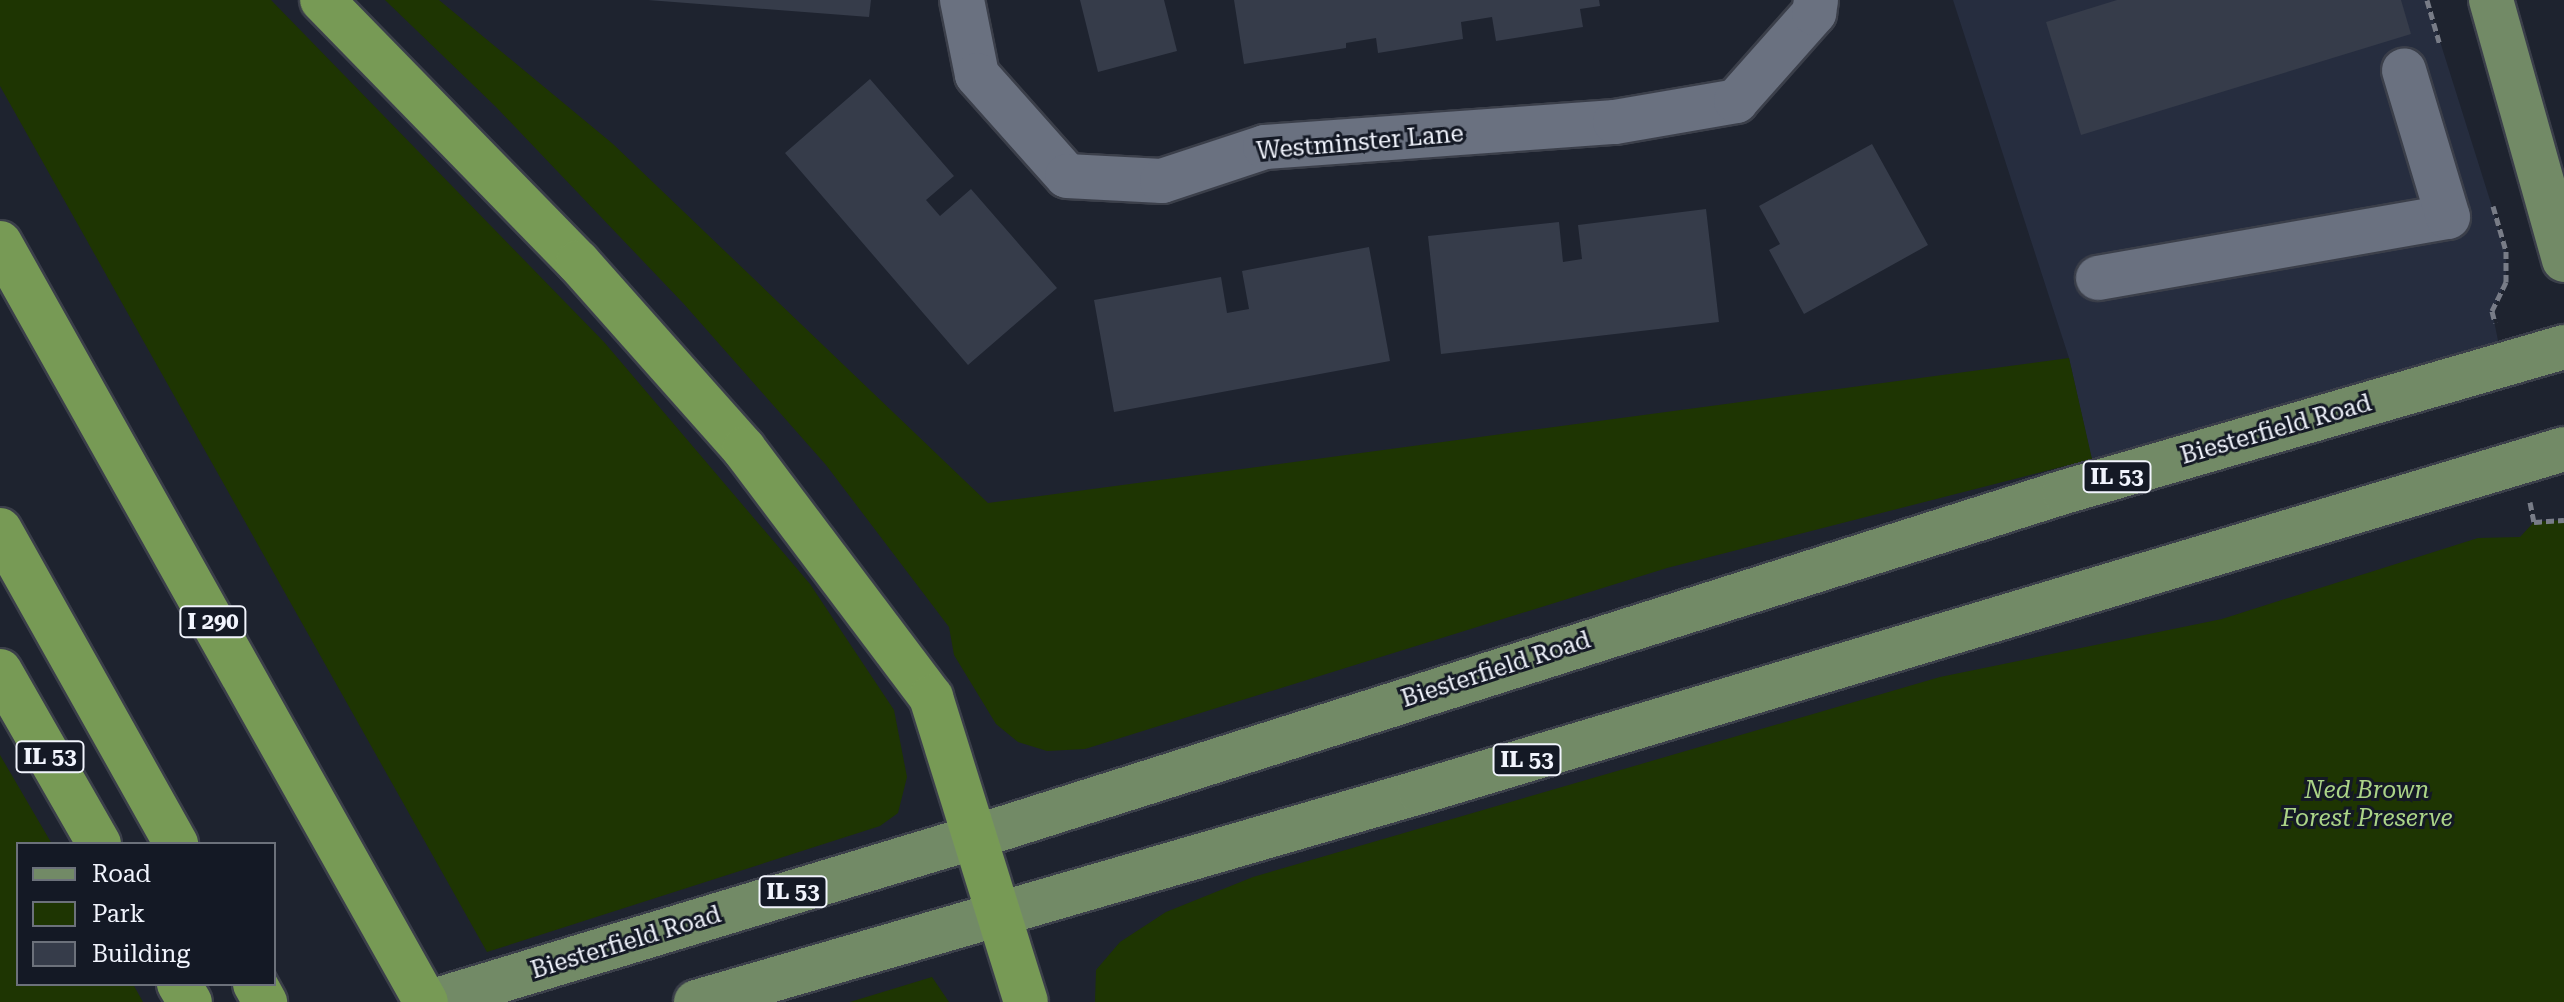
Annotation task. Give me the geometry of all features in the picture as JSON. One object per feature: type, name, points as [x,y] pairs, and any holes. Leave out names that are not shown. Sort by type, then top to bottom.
[{"type":"highway","points":[[322,0],[578,262],[744,449],[931,697],[1026,1002]]},
{"type":"highway","name":"I 290","points":[[0,243],[428,1002]]},
{"type":"highway","points":[[0,530],[175,842]]},
{"type":"highway","name":"IL 53","points":[[0,671],[98,842]]},
{"type":"main road","points":[[2491,0],[2564,260]]},
{"type":"main road","name":"Biesterfield Road","points":[[428,1002],[975,837],[2064,492],[2564,347]]},
{"type":"main road","name":"IL 53","points":[[1000,912],[1420,792],[2564,449]]},
{"type":"main road","points":[[696,1002],[1000,912]]},
{"type":"street","name":"Westminster Lane","points":[[962,0],[977,75],[1067,176],[1162,181],[1265,147],[1615,122],[1736,101],[1814,13],[1816,0]]},
{"type":"street","points":[[2098,278],[2448,217],[2404,70]]},
{"type":"path","points":[[2534,522],[2564,520]]},
{"type":"shaded area","points":[[1953,0],[2427,0],[2506,251],[2506,282],[2492,311],[2503,365],[2097,483],[2069,358]]},
{"type":"green space","points":[[0,0],[271,0],[604,342],[810,584],[894,710],[907,777],[898,813],[880,826],[487,952],[0,86]]},
{"type":"green space","points":[[385,0],[439,0],[613,144],[988,503],[2069,358],[2092,459],[1667,568],[1085,749],[1047,751],[1018,742],[996,724],[954,655],[949,627],[826,465],[683,303],[496,107]]},
{"type":"green space","name":"Ned Brown Forest Preserve","points":[[2564,520],[2564,1002],[1095,1002],[1096,970],[1120,942],[1166,912],[1253,877],[1940,677],[2222,619],[2478,538],[2520,537],[2534,522]]},
{"type":"green space","points":[[0,755],[51,842],[16,842],[16,986],[134,986],[143,1002],[0,1002]]},
{"type":"green space","points":[[932,977],[949,1002],[850,1002]]},
{"type":"building","points":[[648,0],[871,0],[869,17]]},
{"type":"building","points":[[1080,0],[1164,0],[1177,51],[1098,72]]},
{"type":"building","points":[[1234,0],[1599,0],[1600,6],[1580,9],[1583,27],[1496,41],[1492,17],[1461,22],[1463,39],[1378,53],[1376,38],[1346,43],[1346,48],[1244,64]]},
{"type":"building","points":[[2117,0],[2401,0],[2411,34],[2081,135],[2046,22]]},
{"type":"building","points":[[870,79],[954,176],[926,200],[940,216],[971,189],[1057,288],[968,365],[785,153]]},
{"type":"building","points":[[1872,144],[1928,245],[1804,314],[1769,250],[1780,244],[1759,206]]},
{"type":"building","points":[[1706,209],[1719,322],[1441,354],[1428,236],[1559,222],[1563,262],[1582,259],[1578,225]]},
{"type":"building","points":[[1369,247],[1390,361],[1114,412],[1094,300],[1221,277],[1227,313],[1249,309],[1242,271]]}]
